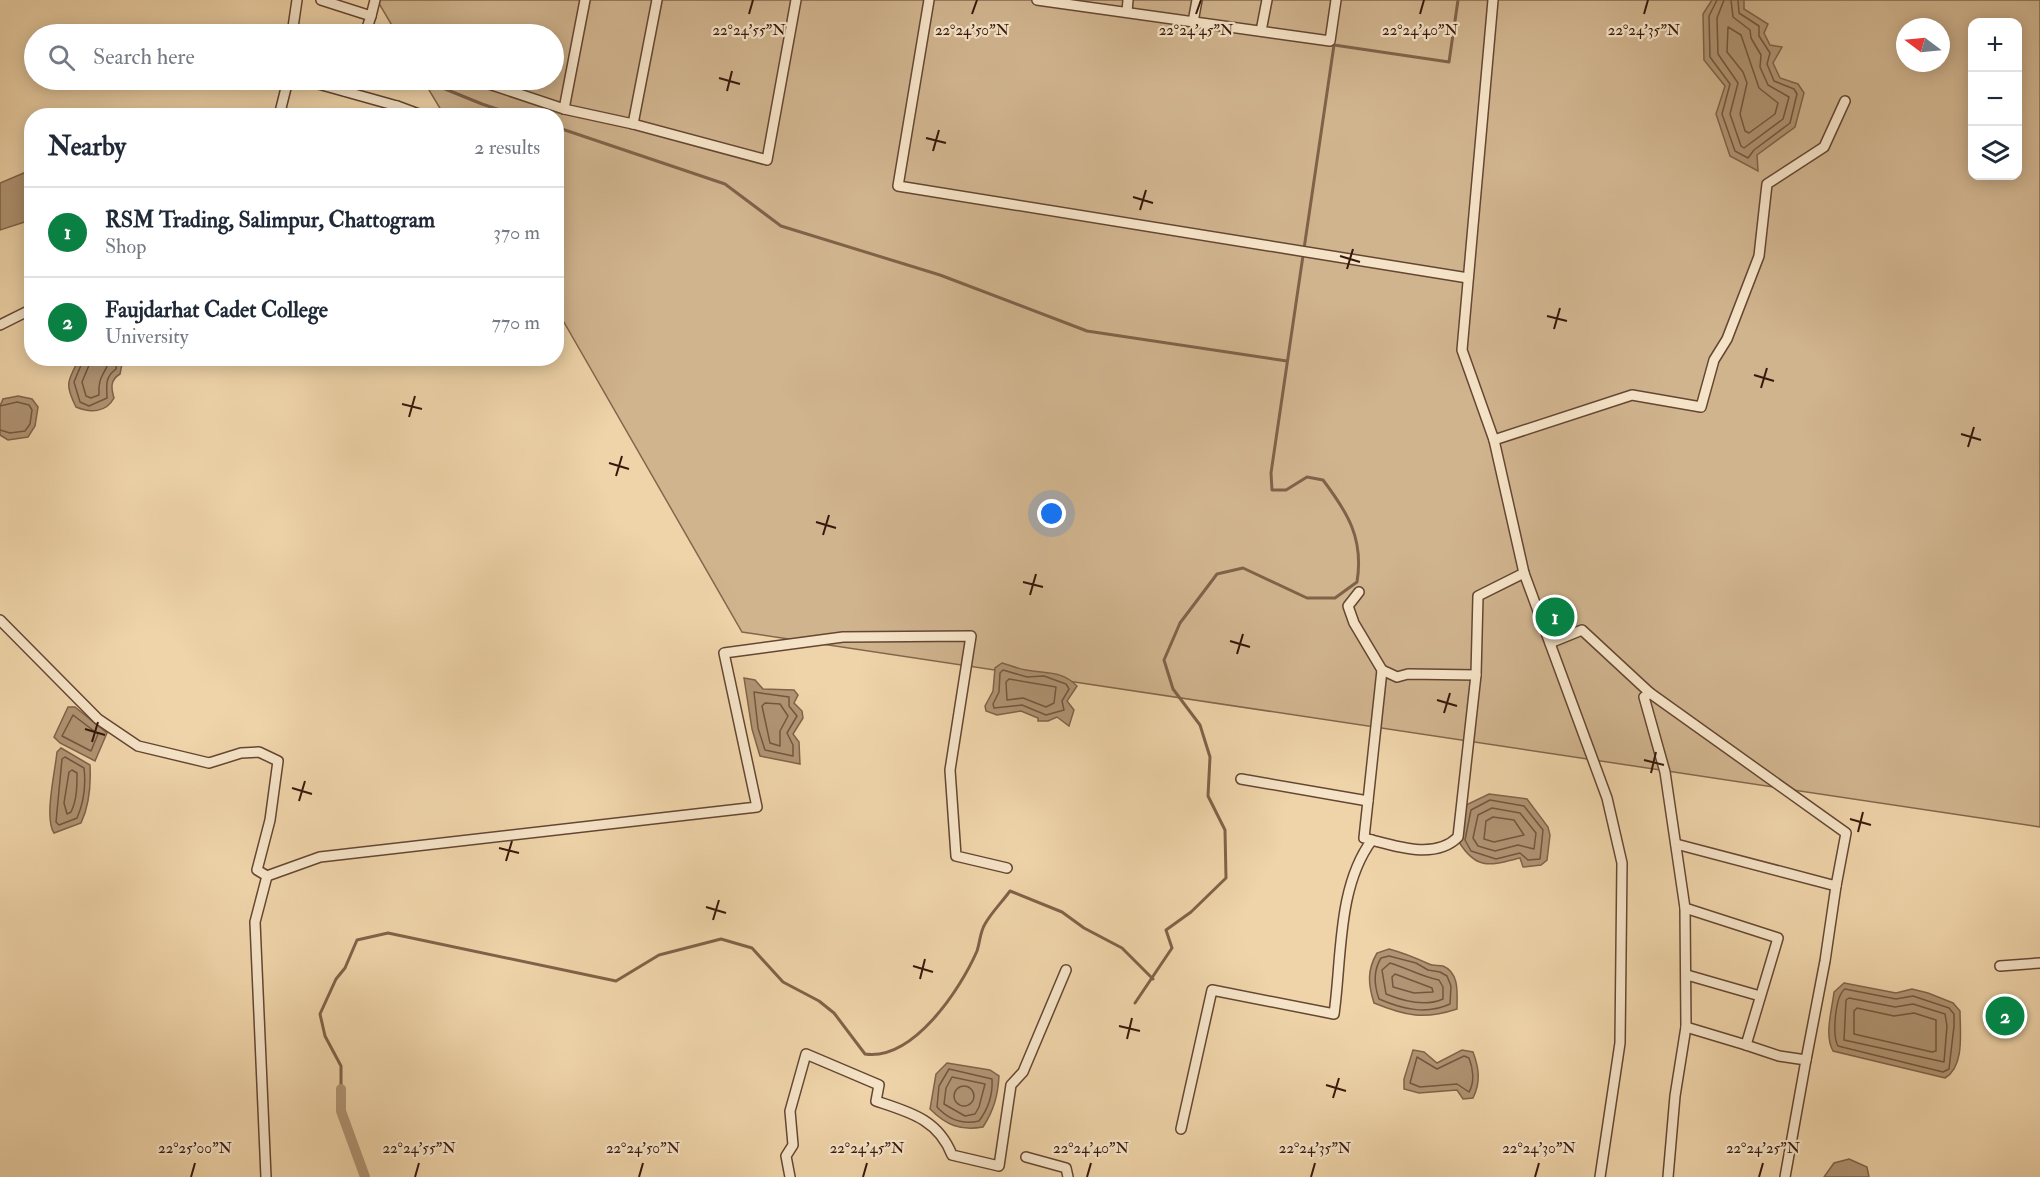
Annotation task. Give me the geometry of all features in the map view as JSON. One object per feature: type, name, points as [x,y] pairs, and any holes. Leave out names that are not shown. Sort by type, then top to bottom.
[{"type":"street","points":[[293,24],[297,0]]},
{"type":"street","points":[[321,0],[371,16]]},
{"type":"street","points":[[368,24],[375,0]]},
{"type":"street","points":[[585,0],[564,109],[633,124],[767,160],[796,0]]},
{"type":"street","points":[[633,124],[657,0]]},
{"type":"street","points":[[929,0],[898,186],[1468,278]]},
{"type":"street","points":[[1037,0],[1330,40],[1336,0]]},
{"type":"street","points":[[1126,12],[1128,0]]},
{"type":"street","points":[[1194,22],[1197,0]]},
{"type":"street","points":[[1262,31],[1267,0]]},
{"type":"street","points":[[1493,0],[1462,350],[1494,440],[1524,573],[1607,798],[1622,863],[1620,1043],[1600,1177]]},
{"type":"street","points":[[281,108],[286,90]]},
{"type":"street","points":[[341,90],[388,108]]},
{"type":"street","points":[[507,90],[561,108]]},
{"type":"street","points":[[1494,440],[1632,395],[1701,407],[1714,360],[1727,339],[1759,256],[1767,184],[1824,147],[1845,100]]},
{"type":"street","points":[[0,325],[24,313]]},
{"type":"street","points":[[1382,670],[1364,838],[1421,851],[1451,844],[1458,837],[1476,675],[1478,596],[1524,573]]},
{"type":"street","points":[[1359,592],[1348,606],[1354,623],[1382,670],[1397,677],[1408,674],[1476,675]]},
{"type":"street","points":[[0,620],[98,719],[138,746],[209,763],[241,753],[259,752],[278,761],[270,820],[257,870],[267,876]]},
{"type":"street","points":[[1550,643],[1581,630],[1650,693],[1845,833],[1826,961],[1785,1177]]},
{"type":"street","points":[[267,876],[320,857],[757,807],[724,653],[843,637],[971,636],[950,770],[956,856],[1007,868]]},
{"type":"street","points":[[1650,693],[1644,697],[1665,772],[1685,908],[1686,1027],[1675,1096],[1668,1177]]},
{"type":"street","points":[[1241,779],[1368,801]]},
{"type":"street","points":[[1181,1129],[1212,990],[1334,1014],[1345,913],[1360,856],[1372,840]]},
{"type":"street","points":[[1676,844],[1836,886]]},
{"type":"street","points":[[266,1177],[255,922],[267,876]]},
{"type":"street","points":[[1685,908],[1778,938],[1746,1045]]},
{"type":"street","points":[[2000,966],[2040,963]]},
{"type":"street","points":[[789,1177],[786,1156],[793,1145],[790,1111],[806,1054],[879,1085],[876,1101],[920,1115],[947,1142],[952,1155],[999,1166],[1011,1086],[1023,1072],[1066,970]]},
{"type":"street","points":[[1687,975],[1760,996]]},
{"type":"street","points":[[1686,1027],[1779,1056],[1806,1060]]},
{"type":"street","points":[[1026,1157],[1066,1168],[1068,1177]]},
{"type":"shaded area","points":[[377,0],[2040,0],[2040,827],[742,632],[564,322],[564,108],[440,108],[429,90],[564,90],[564,24],[391,24]]},
{"type":"water","points":[[1712,0],[1744,0],[1744,9],[1768,24],[1764,33],[1770,45],[1782,47],[1773,63],[1780,78],[1798,84],[1804,93],[1795,127],[1757,155],[1758,171],[1730,156],[1716,114],[1725,86],[1704,60],[1703,14]]},
{"type":"water","points":[[24,173],[24,222],[0,230],[0,183]]},
{"type":"water","points":[[75,366],[122,366],[120,374],[114,379],[112,385],[114,398],[111,403],[107,407],[92,411],[76,407],[69,387]]},
{"type":"water","points":[[18,396],[32,399],[38,407],[35,426],[28,437],[8,440],[0,435],[0,406],[3,399]]},
{"type":"water","points":[[1002,663],[1059,675],[1077,686],[1067,701],[1074,710],[1069,726],[1057,717],[1048,721],[1038,721],[1038,718],[1021,711],[997,715],[986,711],[985,706],[993,691],[995,668]]},
{"type":"water","points":[[744,678],[755,680],[763,689],[794,690],[798,695],[794,703],[802,711],[803,718],[793,734],[799,742],[800,764],[760,756],[752,729]]},
{"type":"water","points":[[68,707],[75,707],[107,733],[95,761],[60,743],[54,737]]},
{"type":"water","points":[[61,748],[90,765],[90,787],[81,823],[54,833],[51,826],[50,806],[57,752]]},
{"type":"water","points":[[1489,794],[1527,799],[1548,827],[1550,835],[1547,860],[1541,865],[1523,867],[1520,858],[1485,864],[1472,858],[1459,842],[1466,805]]},
{"type":"water","points":[[1389,949],[1448,969],[1455,979],[1457,1009],[1435,1015],[1415,1015],[1374,1003],[1370,983],[1371,965],[1377,953]]},
{"type":"water","points":[[1844,983],[1896,993],[1912,989],[1953,1003],[1960,1011],[1961,1038],[1959,1057],[1951,1073],[1945,1078],[1833,1051],[1829,1038],[1830,1014],[1834,992]]},
{"type":"water","points":[[1413,1050],[1424,1052],[1437,1063],[1462,1050],[1473,1052],[1478,1075],[1473,1098],[1463,1099],[1457,1090],[1419,1093],[1404,1089],[1404,1079]]},
{"type":"water","points":[[947,1063],[990,1070],[999,1076],[995,1102],[983,1127],[954,1126],[930,1109],[936,1074]]},
{"type":"water","points":[[1849,1159],[1867,1167],[1869,1177],[1824,1177],[1834,1163]]},
{"type":"waterway","points":[[1135,1003],[1172,948],[1166,930],[1191,912],[1226,878],[1225,830],[1208,796],[1210,757],[1200,725],[1173,689],[1164,660],[1180,623],[1217,574],[1243,568],[1307,598],[1335,598],[1357,582],[1358,553],[1352,527],[1347,515],[1323,480],[1307,477],[1286,490],[1272,490],[1271,473],[1334,45],[1449,62],[1458,0]]},
{"type":"waterway","points":[[448,90],[494,108]]},
{"type":"waterway","points":[[564,130],[725,184],[781,226],[940,275],[1087,331],[1287,361]]},
{"type":"waterway","points":[[341,1089],[341,1066],[325,1036],[320,1014],[357,940],[388,933],[616,981],[659,955],[721,939],[752,948],[783,982],[819,1001],[834,1013],[865,1054],[883,1053],[900,1046],[917,1035],[933,1020],[947,1003],[969,967],[977,951],[985,924],[1010,891],[1062,912],[1084,928],[1122,948],[1153,979]]},
{"type":"waterway","points":[[341,1089],[341,1111],[365,1177]]},
{"type":"place","name":"RSM Trading, Salimpur, Chattogram","points":[[1555,617]]},
{"type":"place","name":"Faujdarhat Cadet College","points":[[2005,1016]]}]
